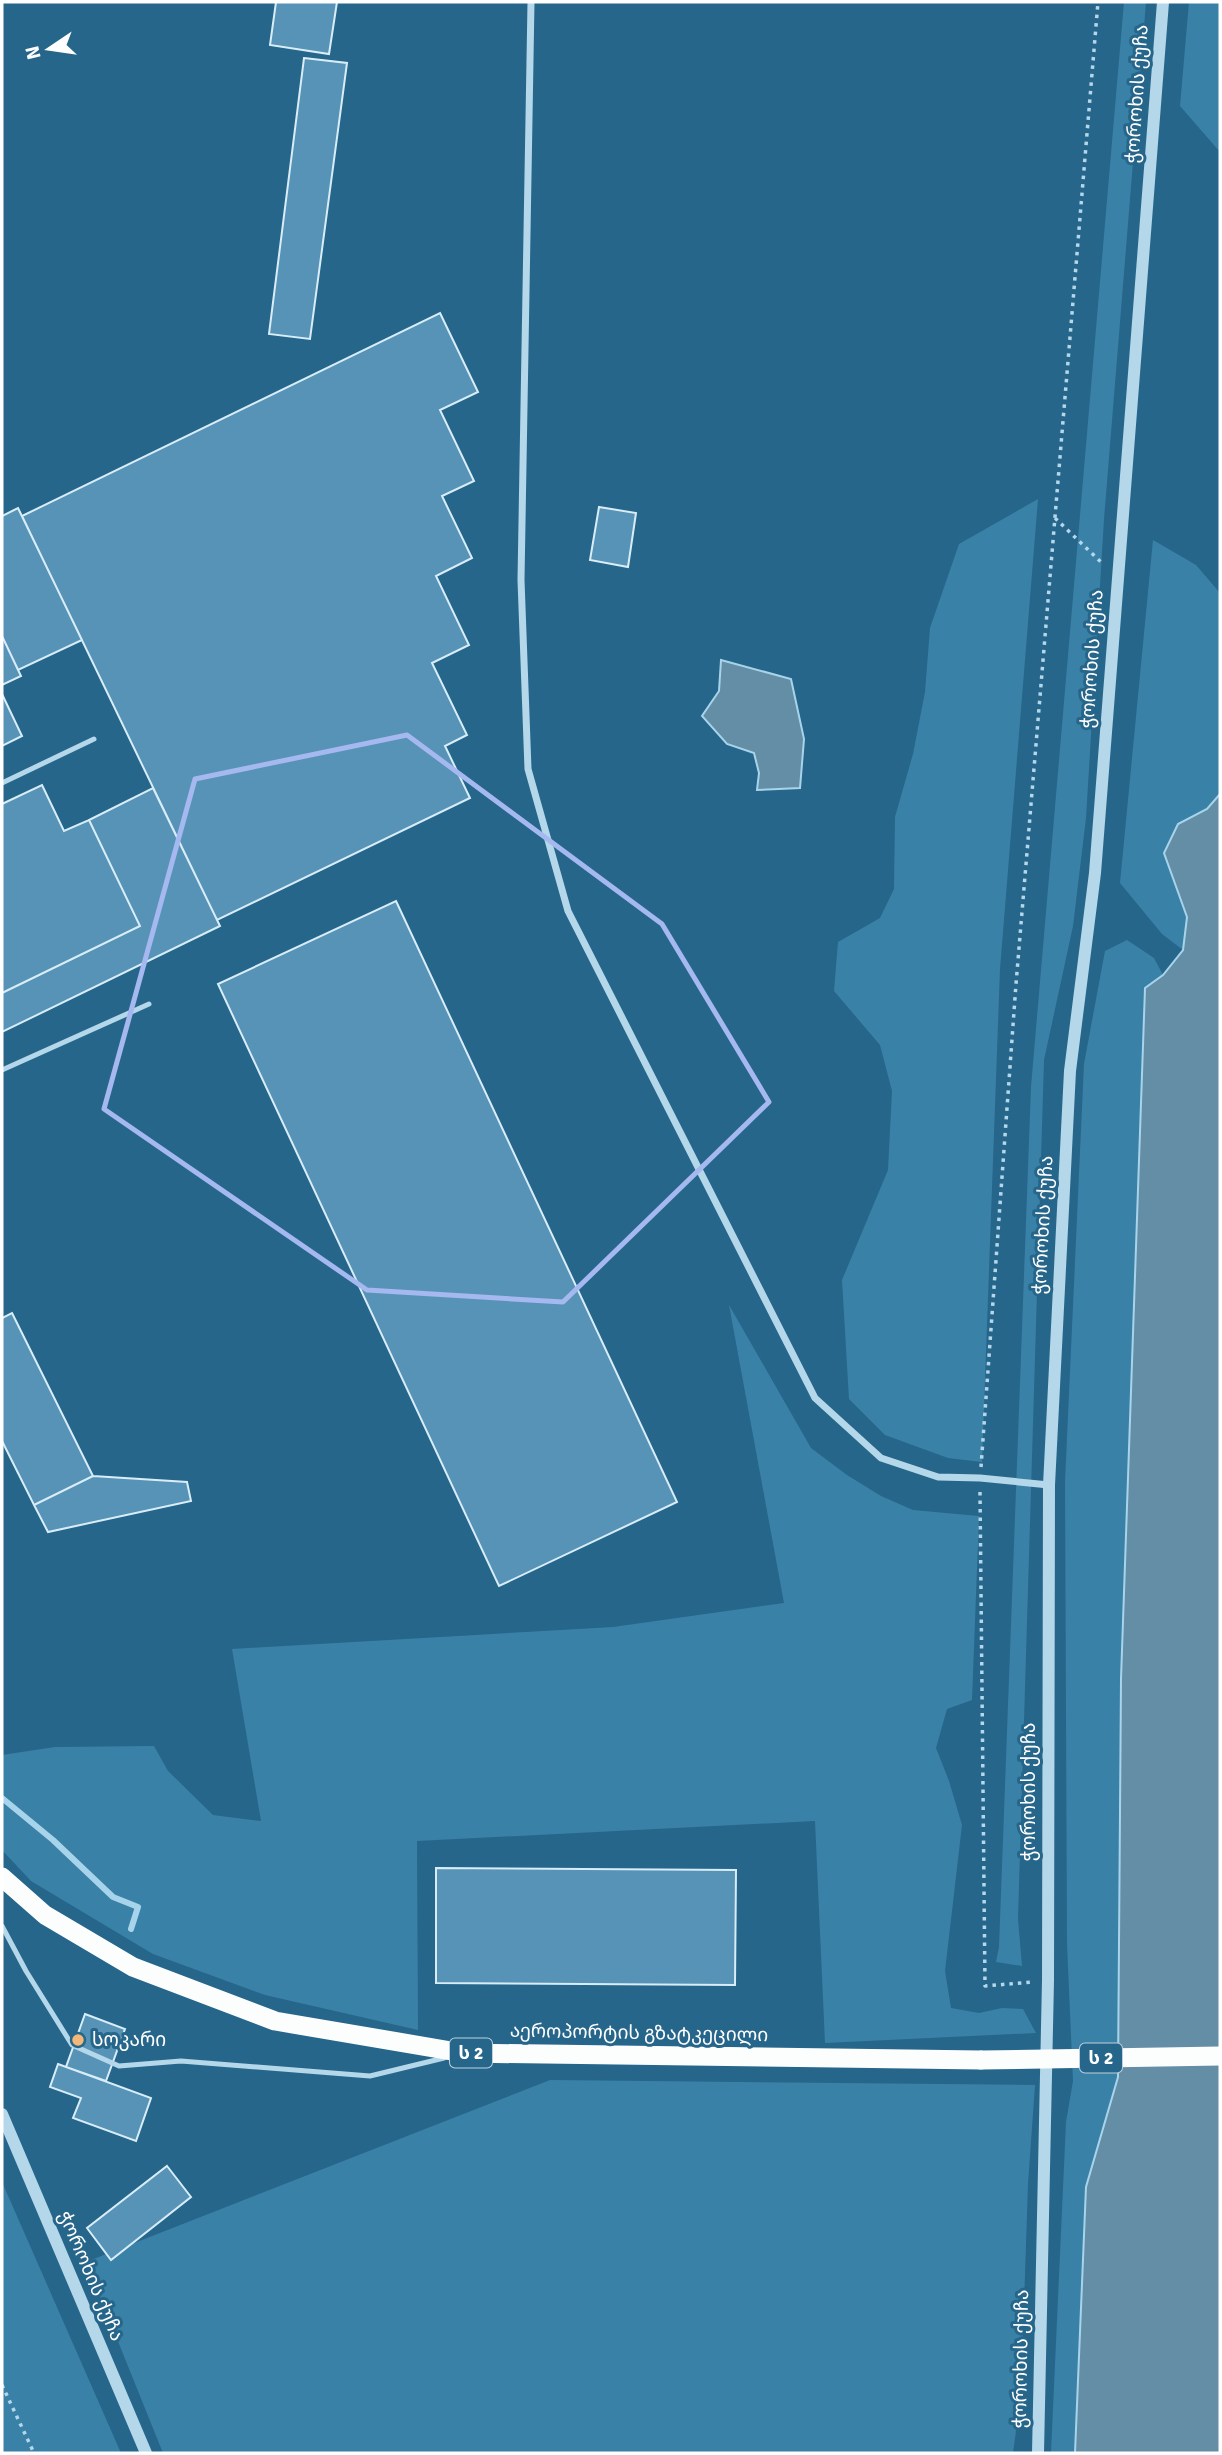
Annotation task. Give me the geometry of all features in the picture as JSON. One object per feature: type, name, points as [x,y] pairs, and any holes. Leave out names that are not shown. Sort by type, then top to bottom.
[{"type":"highway","name":"აეროპორტის გზატკეცილი","points":[[2,1877],[46,1915],[133,1967],[275,2021],[463,2053],[981,2060],[1220,2056]]},
{"type":"street","points":[[531,2],[521,580],[528,769],[568,911],[816,1398],[881,1458],[938,1477],[1049,1485]]},
{"type":"street","name":"ჭოროხის ქუჩა","points":[[1038,2453],[1048,1980],[1049,1485],[1070,1071],[1095,873],[1163,2]]},
{"type":"street","name":"ჭოროხის ქუჩა","points":[[2,2114],[146,2453]]},
{"type":"lane","points":[[2,783],[94,739]]},
{"type":"lane","points":[[2,1070],[149,1004]]},
{"type":"lane","points":[[2,1926],[26,1971],[72,2045],[119,2066],[181,2061],[370,2076],[463,2053]]},
{"type":"path","points":[[1048,1980],[985,1986],[979,1516],[1016,984],[1098,2]]},
{"type":"path","points":[[1055,518],[1118,578]]},
{"type":"path","points":[[2,2385],[34,2453]]},
{"type":"highlighted area","points":[[407,735],[662,924],[769,1102],[563,1302],[367,1290],[104,1109],[195,779]]},
{"type":"shaded area","points":[[1124,2],[1146,2],[1104,519],[1086,818],[1073,926],[1044,1060],[1018,1919],[1022,1966],[996,1962],[999,1947],[1031,1087]]},
{"type":"shaded area","points":[[1189,2],[1220,2],[1220,152],[1180,106]]},
{"type":"shaded area","points":[[1038,499],[1000,969],[982,1462],[948,1458],[885,1435],[849,1399],[842,1280],[888,1170],[892,1091],[880,1045],[834,991],[838,942],[880,918],[894,889],[895,817],[913,754],[925,692],[930,628],[959,544]]},
{"type":"shaded area","points":[[1153,540],[1196,565],[1220,593],[1220,794],[1207,809],[1178,824],[1164,853],[1187,917],[1183,950],[1162,934],[1120,883]]},
{"type":"shaded area","points":[[721,660],[791,679],[804,739],[800,788],[757,790],[759,773],[754,753],[727,744],[702,716],[719,691]]},
{"type":"shaded area","points":[[1220,794],[1220,2453],[1075,2453],[1086,2187],[1118,2077],[1121,1679],[1145,988],[1163,975],[1183,950],[1187,917],[1164,853],[1178,824],[1207,809]]},
{"type":"shaded area","points":[[1127,940],[1154,958],[1163,975],[1145,989],[1121,1679],[1118,2077],[1086,2187],[1075,2453],[1051,2453],[1066,2122],[1073,2081],[1067,1944],[1065,1482],[1084,1064],[1105,951]]},
{"type":"shaded area","points":[[729,1305],[811,1448],[881,1496],[913,1510],[979,1516],[972,1700],[947,1709],[936,1748],[962,1825],[945,1971],[951,2008],[979,2013],[1002,2008],[1023,2009],[1036,2033],[825,2043],[815,1821],[417,1841],[418,2030],[265,1995],[153,1954],[31,1881],[2,1850],[2,1755],[55,1747],[154,1746],[168,1771],[213,1815],[261,1821],[232,1649],[613,1627],[784,1603]]},
{"type":"shaded area","points":[[550,2080],[1035,2085],[1028,2184],[1021,2394],[1013,2453],[163,2453],[86,2262]]},
{"type":"shaded area","points":[[2,2182],[121,2453],[2,2453]]},
{"type":"building","points":[[276,2],[337,2],[329,54],[270,45]]},
{"type":"building","points":[[304,58],[347,63],[310,339],[269,334]]},
{"type":"building","points":[[440,313],[478,392],[440,410],[474,481],[442,496],[472,558],[436,576],[469,645],[432,663],[467,735],[445,746],[470,798],[217,920],[22,516]]},
{"type":"building","points":[[599,507],[636,513],[628,567],[590,560]]},
{"type":"building","points":[[18,508],[82,640],[18,670],[2,636],[2,516]]},
{"type":"building","points":[[2,636],[21,676],[2,685]]},
{"type":"building","points":[[2,694],[22,736],[2,746]]},
{"type":"building","points":[[42,785],[64,831],[89,820],[140,926],[2,993],[2,804]]},
{"type":"building","points":[[153,788],[220,926],[2,1032],[2,993],[140,926],[89,820]]},
{"type":"building","points":[[396,901],[677,1502],[499,1586],[218,984]]},
{"type":"building","points":[[12,1313],[93,1476],[34,1505],[2,1441],[2,1318]]},
{"type":"building","points":[[93,1476],[187,1482],[191,1501],[48,1532],[34,1505]]},
{"type":"building","points":[[436,1868],[736,1870],[735,1985],[436,1983]]},
{"type":"building","points":[[85,2014],[125,2029],[106,2081],[66,2067]]},
{"type":"building","points":[[58,2064],[151,2098],[136,2141],[73,2118],[81,2098],[50,2087]]},
{"type":"building","points":[[167,2166],[191,2197],[111,2260],[87,2228]]},
{"type":"waterway","points":[[2,1798],[53,1840],[113,1897],[138,1907],[131,1929]]},
{"type":"place","name":"სოკარი","points":[[78,2040]]}]
